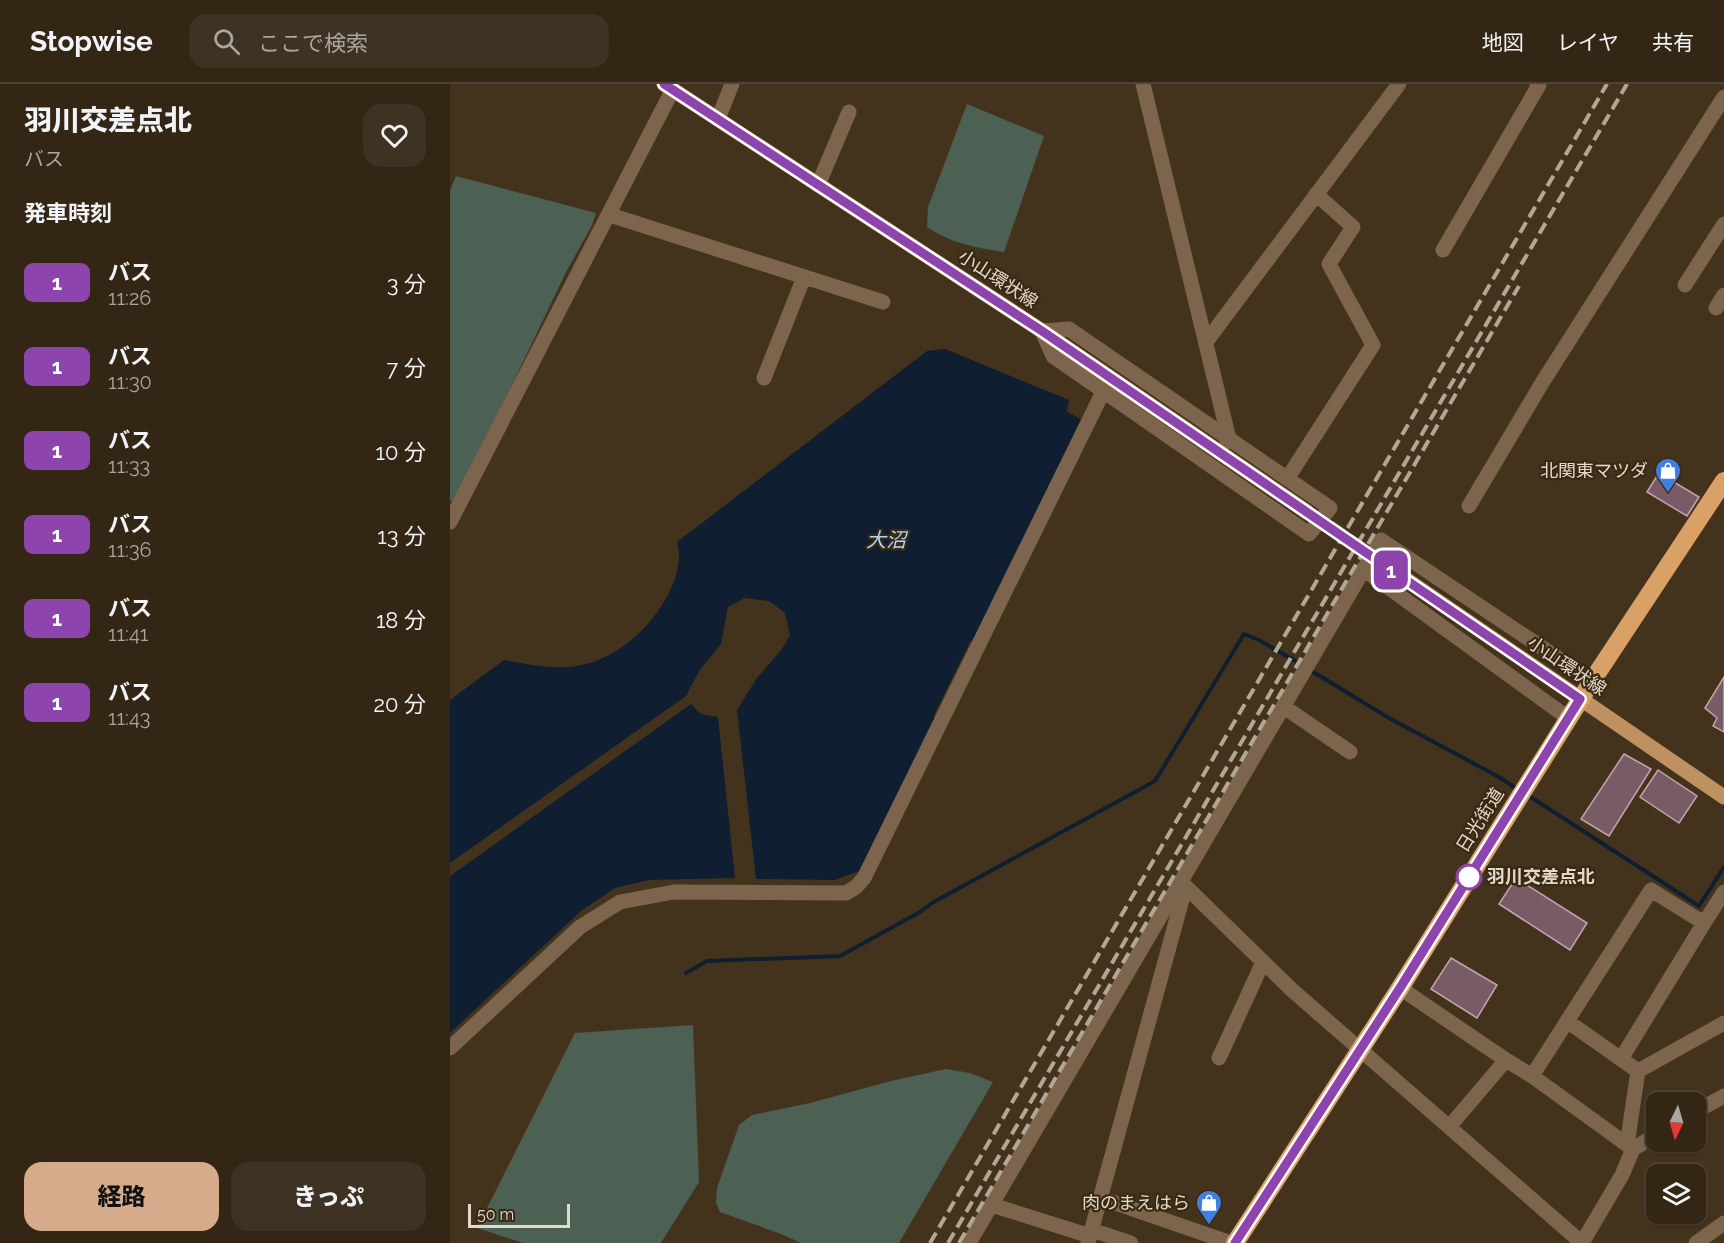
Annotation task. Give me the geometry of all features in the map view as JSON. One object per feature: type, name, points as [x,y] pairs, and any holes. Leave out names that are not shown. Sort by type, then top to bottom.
[{"type":"highway","name":"日光街道","points":[[1233,1243],[1400,988],[1580,699],[1724,481]]},
{"type":"main road","name":"小山環状線","points":[[669,87],[1042,331],[1307,512]]},
{"type":"main road","name":"小山環状線","points":[[1388,567],[1724,797]]},
{"type":"street","points":[[718,119],[732,84]]},
{"type":"street","points":[[1143,84],[1229,440],[1211,465]]},
{"type":"street","points":[[1206,342],[1399,84]]},
{"type":"street","points":[[1443,250],[1539,85],[1537,84]]},
{"type":"street","points":[[450,522],[610,214],[669,87]]},
{"type":"street","points":[[1469,506],[1542,383],[1724,97]]},
{"type":"street","points":[[818,185],[849,112]]},
{"type":"street","points":[[1287,479],[1373,345],[1329,264],[1353,227],[1317,194]]},
{"type":"street","points":[[610,214],[883,302]]},
{"type":"street","points":[[1685,285],[1724,224]]},
{"type":"street","points":[[764,378],[804,277]]},
{"type":"street","points":[[1069,329],[1329,508],[1309,534],[1103,392],[1053,356],[1042,331],[1069,329]]},
{"type":"street","points":[[450,1048],[580,927],[620,902],[674,892],[846,892],[856,887],[864,878],[1103,392]]},
{"type":"street","points":[[969,1243],[1381,540],[1592,681]]},
{"type":"street","points":[[1363,569],[1568,718]]},
{"type":"street","points":[[1284,707],[1350,752]]},
{"type":"street","points":[[1181,882],[1263,962],[1360,1050],[1580,1242],[1622,1175],[1630,1147],[1638,1071]]},
{"type":"street","points":[[1090,1236],[1183,896],[1181,882]]},
{"type":"street","points":[[1532,1076],[1651,890],[1704,923]]},
{"type":"street","points":[[1621,1059],[1724,894]]},
{"type":"street","points":[[1219,1058],[1263,962]]},
{"type":"street","points":[[1400,988],[1532,1076],[1630,1147]]},
{"type":"street","points":[[1567,1021],[1638,1071]]},
{"type":"street","points":[[1638,1071],[1724,1023]]},
{"type":"street","points":[[1449,1127],[1506,1060]]},
{"type":"street","points":[[1706,1106],[1724,1096]]},
{"type":"street","points":[[1630,1147],[1646,1140]]},
{"type":"street","points":[[1101,1198],[1233,1243]]},
{"type":"street","points":[[992,1205],[1090,1236],[1131,1243]]},
{"type":"street","points":[[1696,1243],[1724,1223]]},
{"type":"green space","points":[[967,104],[1044,136],[1004,252],[954,241],[927,227],[928,207]]},
{"type":"green space","points":[[456,176],[596,213],[470,473],[450,502],[450,191]]},
{"type":"green space","points":[[693,1025],[699,1182],[661,1243],[523,1243],[477,1228],[575,1033]]},
{"type":"green space","points":[[946,1069],[970,1073],[993,1082],[899,1243],[801,1243],[720,1212],[716,1203],[717,1188],[739,1125],[752,1115]]},
{"type":"water","name":"大沼","points":[[945,349],[1069,400],[1067,412],[1081,419],[978,637],[970,642],[934,715],[935,727],[859,871],[835,880],[756,879],[737,710],[757,678],[782,649],[790,635],[785,613],[769,601],[745,598],[728,607],[721,644],[699,671],[686,696],[450,863],[450,700],[504,660],[565,667],[602,659],[618,650],[647,625],[668,594],[679,560],[677,542],[927,351]]},
{"type":"water","points":[[691,704],[701,714],[718,717],[735,878],[649,880],[615,888],[581,911],[450,1033],[450,876]]},
{"type":"building","points":[[1662,468],[1675,476],[1672,481],[1699,497],[1687,516],[1647,492]]},
{"type":"building","points":[[1724,677],[1724,732],[1713,726],[1717,718],[1705,708]]},
{"type":"building","points":[[1624,754],[1651,769],[1609,836],[1581,819]]},
{"type":"building","points":[[1658,770],[1697,796],[1679,823],[1640,797]]},
{"type":"building","points":[[1516,878],[1587,923],[1570,950],[1499,904]]},
{"type":"building","points":[[1451,958],[1497,985],[1477,1018],[1431,989]]},
{"type":"waterway","points":[[686,973],[707,961],[840,956],[1155,781],[1244,634],[1304,666]]},
{"type":"waterway","points":[[1310,670],[1389,718],[1517,789]]},
{"type":"waterway","points":[[1526,794],[1699,906],[1724,867]]},
{"type":"tunnel","points":[[1310,514],[1388,567]]},
{"type":"railway","points":[[930,1243],[1607,84]]},
{"type":"railway","points":[[948,1243],[1627,84]]},
{"type":"railway","points":[[959,1243],[1519,286]]},
{"type":"bus line","name":"1","points":[[664,84],[1042,331],[1580,699],[1400,988],[1235,1243]]},
{"type":"place","name":"北関東マツダ","points":[[1668,494]]},
{"type":"place","name":"羽川交差点北","points":[[1469,877]]},
{"type":"place","name":"肉のまえはら","points":[[1209,1226]]}]
